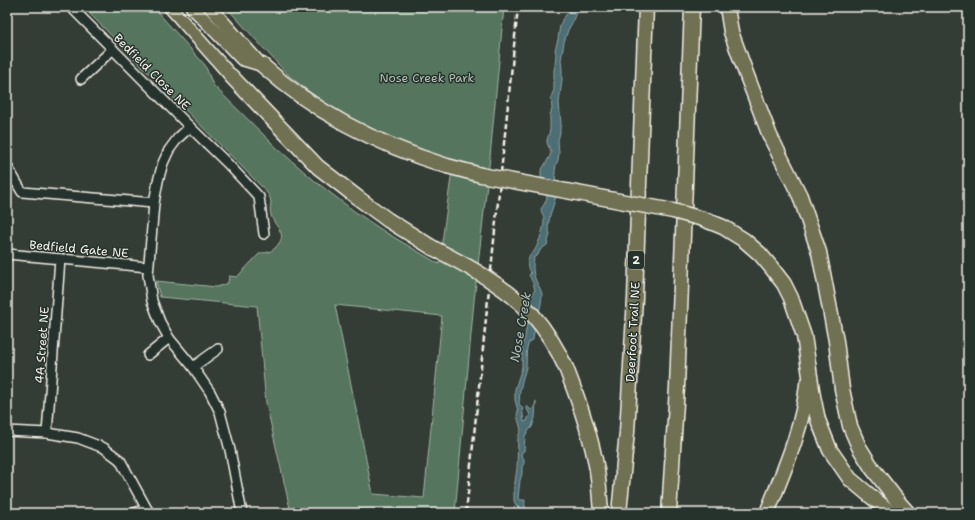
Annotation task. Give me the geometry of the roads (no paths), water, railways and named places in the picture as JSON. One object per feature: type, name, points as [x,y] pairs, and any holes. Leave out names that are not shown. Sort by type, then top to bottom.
[{"type":"highway","name":"Deerfoot Trail NE","points":[[619,513],[627,432],[635,298],[646,7]]},
{"type":"highway","points":[[669,513],[677,387],[692,7]]},
{"type":"highway","points":[[727,7],[731,32],[747,76],[770,136],[800,196],[819,252],[836,341],[842,389],[850,426],[858,447],[872,468],[908,513]]},
{"type":"highway","points":[[262,65],[294,92],[328,114],[410,154],[481,175],[689,215],[713,223],[732,233],[749,245],[760,254],[771,267],[784,284],[791,298],[804,336],[818,420],[830,450],[850,479],[892,513]]},
{"type":"highway","points":[[231,76],[318,167],[388,220],[433,248],[482,274],[522,304],[532,314],[550,337],[559,353],[579,402],[597,470],[601,513]]},
{"type":"highway","points":[[766,513],[784,468],[798,426],[806,396],[808,362]]},
{"type":"main road","points":[[170,7],[231,76]]},
{"type":"main road","points":[[192,7],[242,59],[262,65]]},
{"type":"main road","points":[[210,7],[262,65]]},
{"type":"street","name":"Bedfield Close NE","points":[[71,7],[190,127],[178,138],[169,150],[163,163],[154,203],[148,275],[152,301],[160,322],[169,338],[193,367],[210,392],[220,412],[230,450],[242,513]]},
{"type":"street","points":[[80,79],[113,50]]},
{"type":"street","points":[[190,127],[227,163],[259,198],[264,234]]},
{"type":"street","points":[[7,166],[22,192],[154,203]]},
{"type":"street","name":"Bedfield Gate NE","points":[[7,254],[148,267]]},
{"type":"street","name":"4A Street NE","points":[[47,433],[60,259]]},
{"type":"street","points":[[148,355],[169,338]]},
{"type":"street","points":[[193,367],[218,349]]},
{"type":"street","points":[[7,431],[47,433],[78,438],[104,448],[120,460],[148,511],[134,513]]},
{"type":"water","points":[[571,7],[578,7],[564,42],[561,60],[562,80],[559,103],[561,123],[558,140],[559,153],[555,171],[556,197],[550,215],[548,227],[550,234],[547,245],[540,250],[538,255],[533,258],[534,274],[542,293],[542,299],[533,340],[529,342],[527,348],[526,367],[522,381],[519,404],[522,407],[524,422],[527,421],[530,415],[526,407],[527,406],[532,410],[536,401],[535,418],[532,427],[525,436],[524,451],[521,453],[522,459],[524,458],[524,463],[522,467],[518,498],[519,500],[525,500],[526,513],[510,513],[513,510],[518,512],[520,511],[514,501],[518,437],[521,430],[517,415],[518,411],[515,400],[515,389],[522,367],[522,347],[525,337],[530,301],[535,290],[529,275],[531,273],[528,268],[528,262],[529,257],[537,247],[544,225],[544,217],[541,209],[547,197],[543,191],[541,171],[551,152],[547,140],[550,130],[550,115],[552,109],[551,97],[554,90],[555,50],[560,25]]},
{"type":"railway","points":[[466,513],[518,7]]},
{"type":"park label","name":"Nose Creek Park","points":[[427,78]]},
{"type":"water label","name":"Nose Creek","points":[[520,327]]}]
